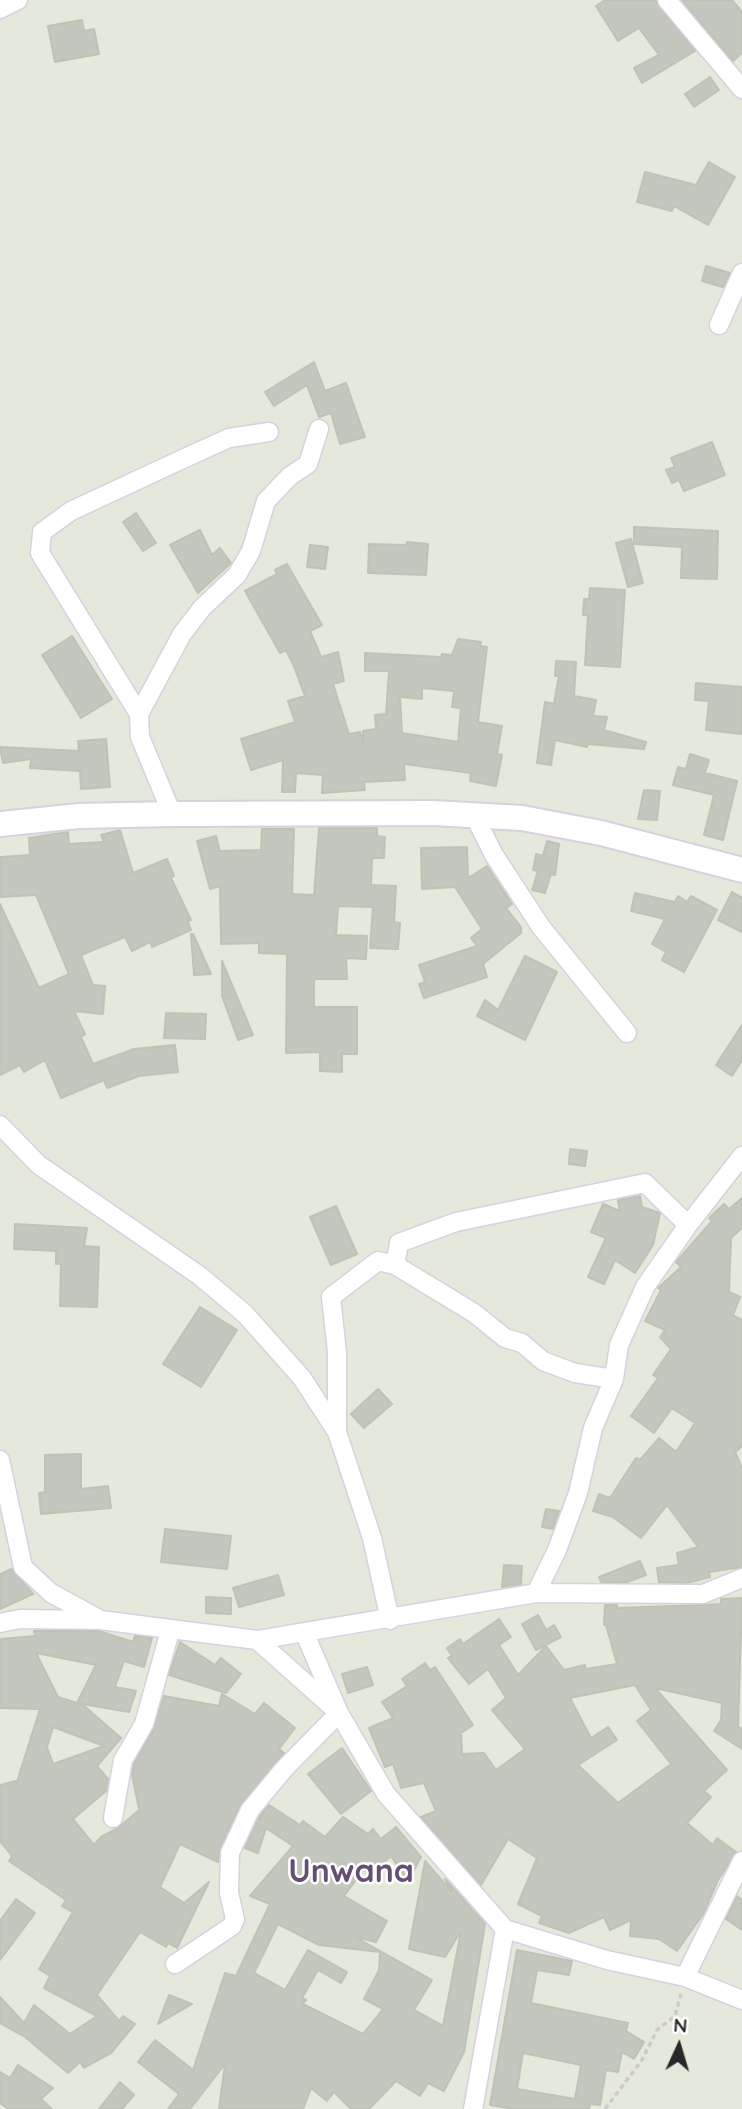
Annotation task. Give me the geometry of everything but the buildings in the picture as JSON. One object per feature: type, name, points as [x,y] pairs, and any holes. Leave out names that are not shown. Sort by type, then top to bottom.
[{"type":"main road","points":[[0,824],[79,816],[172,814],[474,815],[522,818],[601,833],[742,870]]},
{"type":"street","points":[[0,9],[18,0]]},
{"type":"street","points":[[667,0],[742,89]]},
{"type":"street","points":[[719,325],[742,273]]},
{"type":"street","points":[[139,714],[181,635],[202,608],[237,575],[251,551],[266,501],[290,476],[308,464],[319,429]]},
{"type":"street","points":[[172,814],[140,737],[139,714],[40,554],[42,532],[71,511],[208,447],[229,438],[269,432]]},
{"type":"street","points":[[474,815],[494,855],[541,927],[627,1033]]},
{"type":"street","points":[[0,1125],[39,1165],[201,1276],[245,1314],[302,1378],[337,1432],[372,1538],[390,1620]]},
{"type":"street","points":[[536,1593],[557,1550],[578,1493],[593,1428],[614,1379],[619,1345],[645,1287],[688,1225],[742,1156]]},
{"type":"street","points":[[396,1265],[399,1243],[421,1233],[456,1222],[645,1183],[688,1225]]},
{"type":"street","points":[[337,1432],[337,1352],[331,1297],[378,1261],[396,1265],[474,1313],[505,1338],[522,1343],[543,1361],[575,1373],[614,1379]]},
{"type":"street","points":[[0,1460],[23,1567],[51,1594],[100,1620]]},
{"type":"street","points":[[0,1623],[20,1619],[100,1620],[257,1640],[390,1620],[536,1593],[703,1594],[742,1578]]},
{"type":"street","points":[[113,1818],[123,1760],[144,1724],[170,1631]]},
{"type":"street","points":[[305,1634],[339,1713],[386,1794],[505,1929],[607,1960],[685,1977],[742,2000]]},
{"type":"street","points":[[257,1640],[339,1713]]},
{"type":"street","points":[[175,1964],[232,1926],[235,1919],[229,1893],[230,1853],[250,1810],[284,1769],[339,1713]]},
{"type":"street","points":[[685,1977],[742,1861]]},
{"type":"street","points":[[473,2109],[505,1929]]},
{"type":"path","points":[[604,2109],[642,2060],[657,2030],[676,2016],[685,1977]]},
{"type":"district","name":"Unwana","points":[[351,1872]]}]
